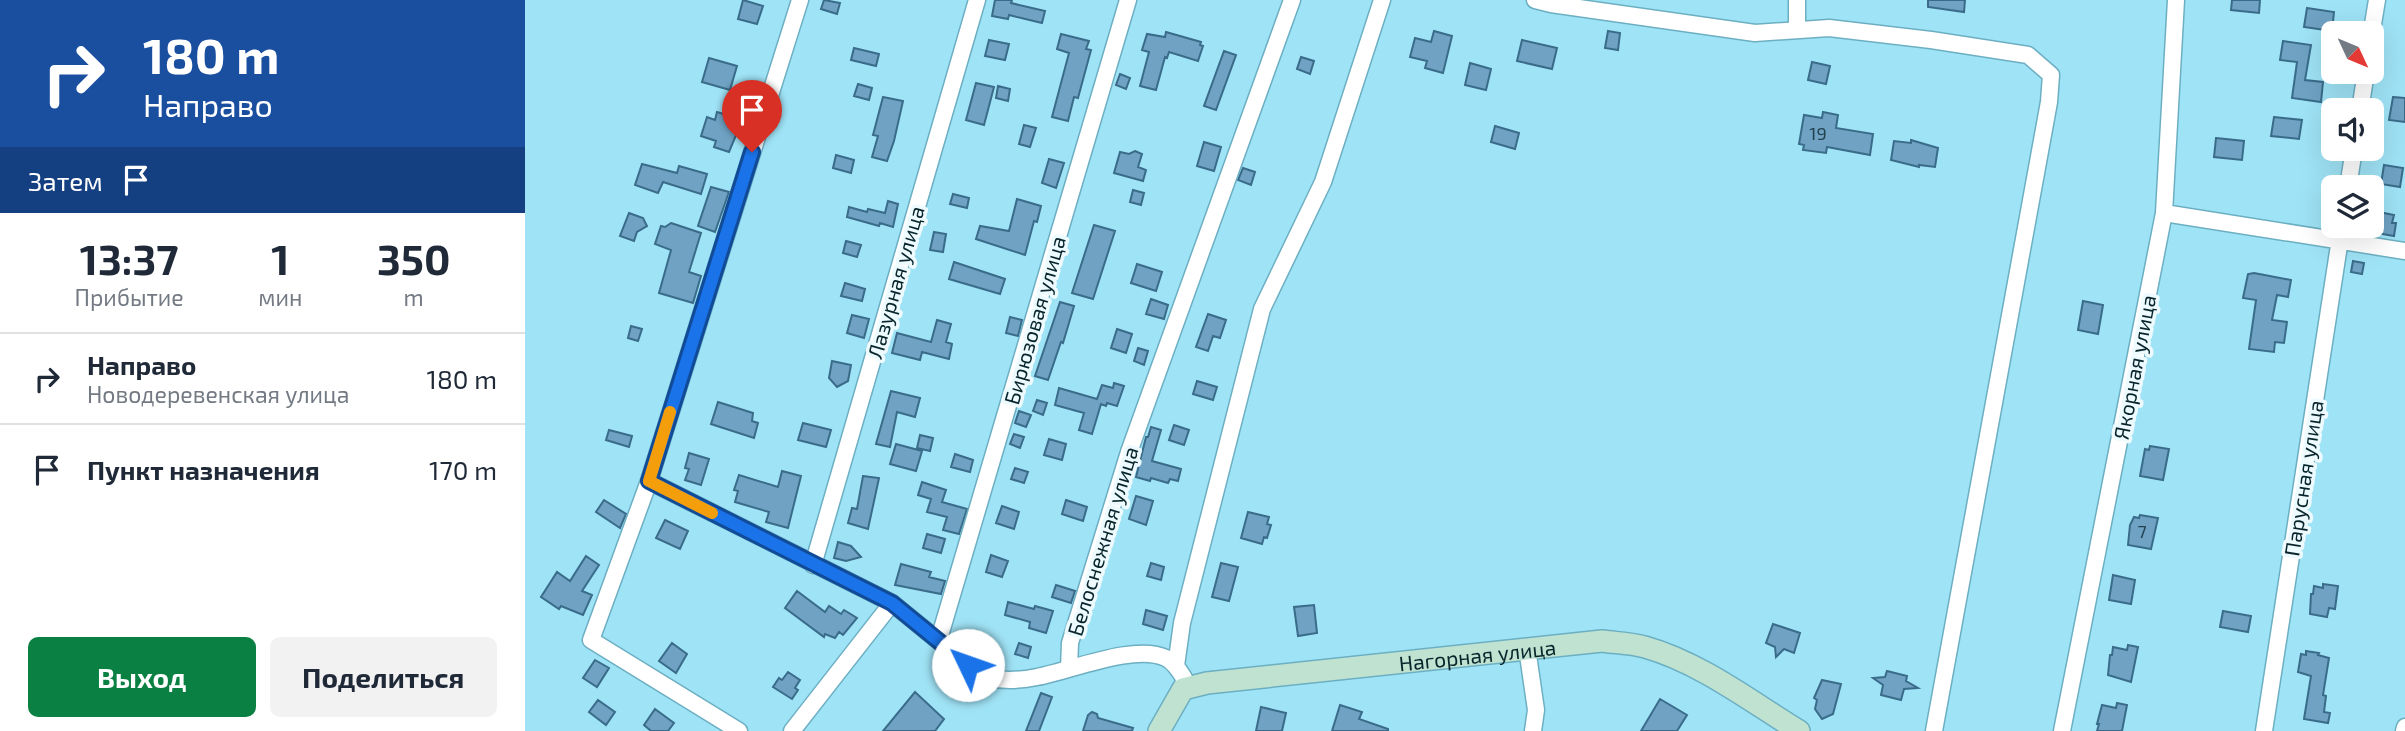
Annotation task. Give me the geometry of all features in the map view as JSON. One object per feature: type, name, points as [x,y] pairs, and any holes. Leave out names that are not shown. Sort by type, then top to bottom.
[{"type":"street","points":[[739,731],[591,640],[649,481],[800,0]]},
{"type":"street","name":"Лазурная улица","points":[[813,565],[977,0]]},
{"type":"street","name":"Бирюзовая улица","points":[[939,639],[1128,0]]},
{"type":"street","name":"Белоснежная улица","points":[[1069,668],[1070,643],[1129,452],[1292,0]]},
{"type":"street","points":[[1535,0],[1755,33],[1829,28],[1931,40],[2028,55],[2051,75],[2049,102],[1934,731]]},
{"type":"street","points":[[1797,0],[1797,30]]},
{"type":"street","name":"Якорная улица","points":[[2062,731],[2164,214],[2176,0]]},
{"type":"street","points":[[2374,21],[2377,0]]},
{"type":"street","points":[[1177,666],[1182,623],[1262,309],[1323,182],[1385,3]]},
{"type":"street","points":[[2164,214],[2321,231]]},
{"type":"street","name":"Парусная улица","points":[[2264,731],[2340,238]]},
{"type":"street","points":[[2359,238],[2405,251]]},
{"type":"street","points":[[649,481],[892,603],[983,677],[1001,681],[1038,677],[1111,658],[1142,654],[1165,658],[1177,666],[1184,678],[1183,689],[1160,731]]},
{"type":"street","points":[[792,731],[892,603]]},
{"type":"street","name":"Нагорная улица","points":[[1183,689],[1207,683],[1602,642],[1644,646],[1701,670],[1799,731]]},
{"type":"street","points":[[1527,648],[1537,710],[1533,731]]},
{"type":"building","points":[[743,0],[763,6],[757,24],[738,19]]},
{"type":"building","points":[[824,0],[840,3],[837,14],[821,9]]},
{"type":"building","points":[[995,0],[1012,0],[1011,3],[1045,11],[1042,23],[1009,15],[1008,19],[992,16]]},
{"type":"building","points":[[1928,0],[1965,0],[1964,12],[1928,7]]},
{"type":"building","points":[[2232,0],[2260,0],[2259,13],[2231,10]]},
{"type":"building","points":[[2307,8],[2334,12],[2333,21],[2321,21],[2321,29],[2304,27]]},
{"type":"building","points":[[1434,31],[1452,36],[1443,73],[1425,68],[1427,61],[1410,57],[1415,38],[1431,42]]},
{"type":"building","points":[[1608,31],[1620,33],[1618,50],[1605,48]]},
{"type":"building","points":[[1166,32],[1201,42],[1200,45],[1203,46],[1198,61],[1169,52],[1167,58],[1165,57],[1156,90],[1140,86],[1149,52],[1142,50],[1147,34],[1165,37]]},
{"type":"building","points":[[1061,34],[1089,41],[1086,49],[1091,50],[1078,98],[1074,97],[1068,121],[1052,117],[1069,53],[1057,49]]},
{"type":"building","points":[[989,40],[1009,44],[1005,60],[985,56]]},
{"type":"building","points":[[1522,40],[1557,48],[1552,69],[1517,61]]},
{"type":"building","points":[[2283,41],[2311,45],[2305,80],[2323,84],[2321,102],[2292,98],[2297,62],[2280,60]]},
{"type":"building","points":[[854,48],[879,54],[876,66],[851,60]]},
{"type":"building","points":[[1224,51],[1236,55],[1216,110],[1204,106]]},
{"type":"building","points":[[1301,57],[1314,61],[1310,74],[1297,69]]},
{"type":"building","points":[[709,58],[737,66],[730,90],[702,82]]},
{"type":"building","points":[[1812,62],[1830,66],[1826,84],[1808,80]]},
{"type":"building","points":[[1470,63],[1491,69],[1486,90],[1465,85]]},
{"type":"building","points":[[1120,74],[1130,78],[1126,89],[1116,85]]},
{"type":"building","points":[[976,83],[994,87],[984,125],[966,120]]},
{"type":"building","points":[[858,84],[872,88],[869,100],[854,96]]},
{"type":"building","points":[[998,86],[1010,89],[1008,101],[996,98]]},
{"type":"building","points":[[883,97],[903,101],[887,161],[872,157],[878,136],[873,135]]},
{"type":"building","points":[[2393,97],[2405,98],[2405,122],[2389,120]]},
{"type":"building","points":[[717,112],[737,118],[734,126],[739,128],[729,152],[714,147],[716,141],[701,136],[707,117],[715,120]]},
{"type":"building","points":[[1823,112],[1838,115],[1836,128],[1873,134],[1870,155],[1827,147],[1826,153],[1803,150],[1804,145],[1799,144],[1804,115],[1822,118]]},
{"type":"building","points":[[2274,117],[2302,120],[2299,139],[2271,136]]},
{"type":"building","points":[[1024,125],[1036,128],[1030,147],[1019,144]]},
{"type":"building","points":[[1495,126],[1519,133],[1515,149],[1491,142]]},
{"type":"building","points":[[2216,138],[2244,141],[2242,160],[2214,157]]},
{"type":"building","points":[[1911,140],[1938,148],[1935,167],[1919,167],[1891,160],[1894,141],[1911,143]]},
{"type":"building","points":[[1204,142],[1221,147],[1214,171],[1197,166]]},
{"type":"building","points":[[1135,151],[1142,154],[1138,167],[1146,170],[1143,181],[1114,173],[1120,152],[1129,154]]},
{"type":"building","points":[[836,155],[854,160],[851,173],[833,168]]},
{"type":"building","points":[[1049,159],[1064,163],[1056,188],[1042,183]]},
{"type":"building","points":[[642,164],[677,173],[679,166],[707,174],[701,194],[663,182],[658,193],[635,185]]},
{"type":"building","points":[[2384,165],[2403,168],[2400,187],[2384,184]]},
{"type":"building","points":[[1243,168],[1255,172],[1251,185],[1238,180]]},
{"type":"building","points":[[711,187],[729,192],[715,232],[698,226]]},
{"type":"building","points":[[1133,190],[1144,193],[1141,205],[1130,202]]},
{"type":"building","points":[[953,194],[969,198],[967,208],[950,204]]},
{"type":"building","points":[[1017,199],[1041,206],[1025,255],[976,239],[980,226],[1009,231]]},
{"type":"building","points":[[888,201],[898,204],[893,227],[847,217],[849,207],[885,213]]},
{"type":"building","points":[[629,213],[643,218],[647,226],[637,232],[634,241],[620,236]]},
{"type":"building","points":[[2384,213],[2394,215],[2394,236],[2384,234]]},
{"type":"building","points":[[671,223],[701,233],[689,272],[701,276],[693,303],[659,293],[671,250],[655,244],[661,226],[665,227]]},
{"type":"building","points":[[1094,225],[1115,231],[1093,299],[1072,293]]},
{"type":"building","points":[[934,232],[946,234],[943,252],[930,250]]},
{"type":"building","points":[[846,241],[861,245],[857,257],[843,253]]},
{"type":"building","points":[[2353,261],[2364,263],[2362,274],[2351,272]]},
{"type":"building","points":[[954,262],[1005,279],[1000,294],[949,279]]},
{"type":"building","points":[[1137,264],[1162,272],[1156,291],[1131,283]]},
{"type":"building","points":[[2248,274],[2291,280],[2288,297],[2277,295],[2272,320],[2287,322],[2284,343],[2275,342],[2274,352],[2249,349],[2256,300],[2243,298]]},
{"type":"building","points":[[845,283],[865,289],[862,301],[841,296]]},
{"type":"building","points":[[1151,299],[1168,305],[1164,319],[1146,314]]},
{"type":"building","points":[[2083,301],[2103,305],[2098,334],[2078,330]]},
{"type":"building","points":[[1060,302],[1074,306],[1048,380],[1035,376]]},
{"type":"building","points":[[1208,314],[1226,320],[1220,338],[1213,336],[1208,351],[1196,347]]},
{"type":"building","points":[[852,315],[869,319],[864,338],[847,333]]},
{"type":"building","points":[[1010,317],[1022,320],[1018,336],[1006,333]]},
{"type":"building","points":[[937,320],[951,324],[946,342],[952,344],[949,359],[922,352],[920,360],[892,353],[897,333],[931,342]]},
{"type":"building","points":[[631,326],[642,329],[638,341],[628,338]]},
{"type":"building","points":[[1117,329],[1132,334],[1126,353],[1111,348]]},
{"type":"building","points":[[1138,348],[1148,351],[1144,365],[1134,361]]},
{"type":"building","points":[[832,361],[851,365],[848,381],[837,387],[829,378]]},
{"type":"building","points":[[1197,381],[1217,387],[1213,400],[1193,394]]},
{"type":"building","points":[[1114,383],[1124,386],[1117,406],[1101,404],[1092,434],[1079,430],[1084,413],[1055,405],[1059,388],[1097,399],[1102,385],[1113,388]]},
{"type":"building","points":[[891,391],[920,398],[915,417],[897,412],[890,447],[876,444]]},
{"type":"building","points":[[1037,400],[1047,403],[1043,415],[1033,411]]},
{"type":"building","points":[[718,402],[753,413],[752,421],[758,423],[754,438],[711,424]]},
{"type":"building","points":[[1019,411],[1031,415],[1026,427],[1015,423]]},
{"type":"building","points":[[803,423],[831,430],[826,447],[798,440]]},
{"type":"building","points":[[1174,425],[1189,430],[1184,445],[1169,440]]},
{"type":"building","points":[[1151,427],[1161,430],[1152,461],[1181,469],[1178,481],[1170,479],[1168,483],[1136,477]]},
{"type":"building","points":[[609,430],[632,436],[629,447],[606,440]]},
{"type":"building","points":[[1014,434],[1024,437],[1020,448],[1010,444]]},
{"type":"building","points":[[920,435],[933,438],[930,451],[917,448]]},
{"type":"building","points":[[1049,439],[1066,444],[1062,460],[1044,455]]},
{"type":"building","points":[[896,444],[922,451],[916,471],[890,464]]},
{"type":"building","points":[[2150,446],[2169,449],[2163,480],[2140,476],[2145,449],[2149,450]]},
{"type":"building","points":[[689,453],[709,459],[701,485],[685,480],[689,469],[685,468]]},
{"type":"building","points":[[955,454],[973,460],[970,472],[951,467]]},
{"type":"building","points":[[1015,468],[1028,472],[1024,483],[1011,479]]},
{"type":"building","points":[[782,471],[801,476],[788,528],[766,522],[769,512],[735,502],[738,491],[734,490],[739,475],[778,487]]},
{"type":"building","points":[[863,476],[879,478],[868,529],[848,523],[852,508],[857,509]]},
{"type":"building","points":[[922,482],[946,490],[942,502],[967,509],[959,534],[943,530],[947,517],[927,512],[931,499],[918,495]]},
{"type":"building","points":[[1136,496],[1153,501],[1146,525],[1129,519]]},
{"type":"building","points":[[604,500],[626,514],[620,528],[596,512]]},
{"type":"building","points":[[1066,500],[1087,507],[1083,521],[1062,514]]},
{"type":"building","points":[[1002,506],[1019,512],[1014,529],[996,523]]},
{"type":"building","points":[[1248,512],[1269,517],[1267,524],[1271,525],[1262,544],[1241,538]]},
{"type":"building","points":[[2140,515],[2158,518],[2151,549],[2128,545],[2130,525],[2134,517],[2139,518]]},
{"type":"building","points":[[665,520],[688,531],[680,549],[656,538]]},
{"type":"building","points":[[927,534],[945,539],[941,553],[923,548]]},
{"type":"building","points":[[838,542],[851,546],[861,557],[846,561],[834,558]]},
{"type":"building","points":[[991,555],[1008,561],[1002,577],[986,572]]},
{"type":"building","points":[[586,556],[599,565],[582,591],[592,595],[583,615],[561,606],[559,609],[541,597],[557,572],[570,581]]},
{"type":"building","points":[[1151,563],[1164,567],[1161,580],[1147,576]]},
{"type":"building","points":[[1221,563],[1238,567],[1229,601],[1212,597]]},
{"type":"building","points":[[901,564],[931,572],[929,577],[945,581],[941,594],[895,585]]},
{"type":"building","points":[[2113,575],[2135,580],[2131,604],[2109,600]]},
{"type":"building","points":[[2323,584],[2338,586],[2335,609],[2329,608],[2327,617],[2310,614],[2314,586],[2323,588]]},
{"type":"building","points":[[1056,585],[1075,591],[1071,603],[1052,597]]},
{"type":"building","points":[[797,591],[825,612],[829,606],[841,614],[844,610],[857,618],[843,635],[839,632],[835,638],[825,634],[824,637],[785,608]]},
{"type":"building","points":[[1008,602],[1053,611],[1046,633],[1029,628],[1030,622],[1005,615]]},
{"type":"building","points":[[1314,605],[1317,633],[1298,636],[1294,607]]},
{"type":"building","points":[[1146,610],[1167,616],[1163,630],[1143,624]]},
{"type":"building","points":[[2223,611],[2251,616],[2248,632],[2220,627]]},
{"type":"building","points":[[1773,624],[1800,633],[1794,653],[1784,649],[1776,657],[1775,647],[1766,643]]},
{"type":"building","points":[[672,643],[687,654],[676,673],[659,661]]},
{"type":"building","points":[[1019,643],[1031,647],[1028,658],[1015,654]]},
{"type":"building","points":[[2128,645],[2138,647],[2131,682],[2108,675],[2113,647],[2127,650]]},
{"type":"building","points":[[2306,651],[2329,658],[2323,695],[2326,696],[2324,712],[2330,713],[2328,723],[2304,719],[2311,676],[2298,672],[2301,654],[2306,655]]},
{"type":"building","points":[[595,660],[609,668],[597,687],[583,678]]},
{"type":"building","points":[[1887,671],[1907,676],[1906,681],[1918,688],[1904,689],[1901,700],[1881,695],[1883,685],[1873,678],[1885,677]]},
{"type":"building","points":[[788,672],[800,680],[792,699],[773,687],[779,678],[782,680]]},
{"type":"building","points":[[1822,680],[1841,684],[1833,714],[1822,719],[1815,709],[1817,700],[1814,698]]},
{"type":"building","points":[[915,692],[944,719],[935,731],[883,731]]},
{"type":"building","points":[[1041,693],[1052,697],[1039,731],[1026,731]]},
{"type":"building","points":[[1660,699],[1687,715],[1677,731],[1641,731]]},
{"type":"building","points":[[598,700],[615,712],[606,725],[589,712]]},
{"type":"building","points":[[2117,703],[2127,705],[2122,731],[2097,731],[2102,705],[2116,708]]},
{"type":"building","points":[[1340,705],[1362,712],[1359,719],[1388,731],[1332,731]]},
{"type":"building","points":[[1261,707],[1286,713],[1282,731],[1256,731]]},
{"type":"building","points":[[655,709],[674,723],[668,731],[651,731],[644,725]]},
{"type":"building","points":[[1092,712],[1097,714],[1098,718],[1133,728],[1132,731],[1083,731],[1088,715]]},
{"type":"slow traffic","points":[[670,412],[649,481],[712,513]]},
{"type":"route","points":[[752,152],[649,481],[892,603],[968,665]]}]
